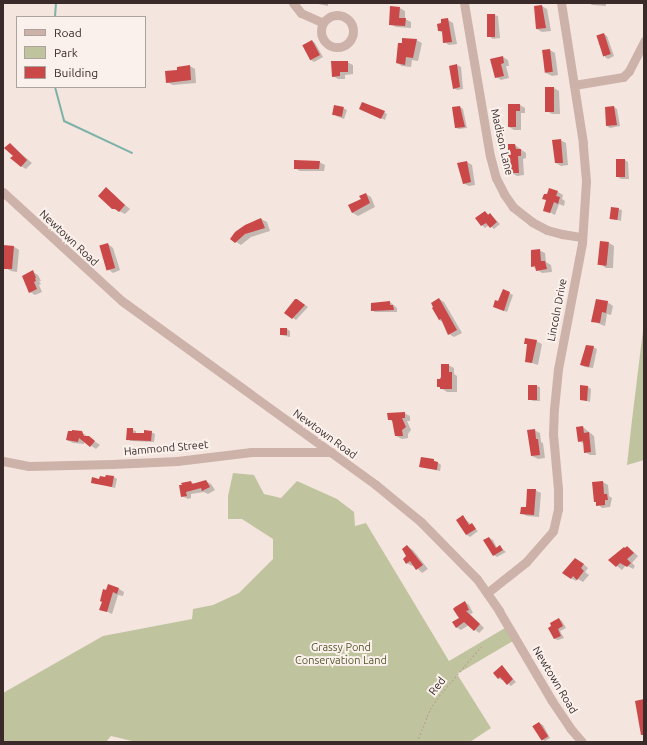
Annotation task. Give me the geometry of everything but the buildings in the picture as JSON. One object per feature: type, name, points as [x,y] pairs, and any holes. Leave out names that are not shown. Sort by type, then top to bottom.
[{"type":"street","points":[[293,3],[301,13],[323,23]]},
{"type":"street","name":"Madison Lane","points":[[464,3],[490,156],[496,178],[501,189],[513,207],[532,222],[547,230],[582,237]]},
{"type":"street","name":"Lincoln Drive","points":[[487,593],[526,562],[553,531],[558,503],[553,434],[554,409],[558,369],[582,237],[586,180],[583,143],[560,3]]},
{"type":"street","points":[[574,85],[623,77],[629,72],[644,41]]},
{"type":"street","name":"Newtown Road","points":[[3,192],[122,301],[376,485],[421,522],[477,579],[503,617],[570,728],[582,742]]},
{"type":"street","name":"Hammond Street","points":[[3,461],[29,466],[112,464],[177,461],[252,452],[331,452]]},
{"type":"path","name":"Red","points":[[417,742],[430,709],[439,696],[481,647]]},
{"type":"green space","points":[[644,322],[644,460],[627,465],[632,420]]},
{"type":"green space","name":"Grassy Pond Conservation Land","points":[[233,473],[254,475],[264,494],[281,498],[297,481],[337,499],[354,512],[355,526],[366,523],[449,661],[505,628],[513,641],[457,674],[491,728],[470,742],[136,742],[111,736],[106,742],[3,742],[3,693],[103,636],[192,619],[193,609],[213,605],[239,593],[273,559],[273,539],[242,519],[228,519],[228,496]]},
{"type":"waterway","points":[[55,16],[56,3]]},
{"type":"waterway","points":[[55,88],[64,121],[132,153]]}]
